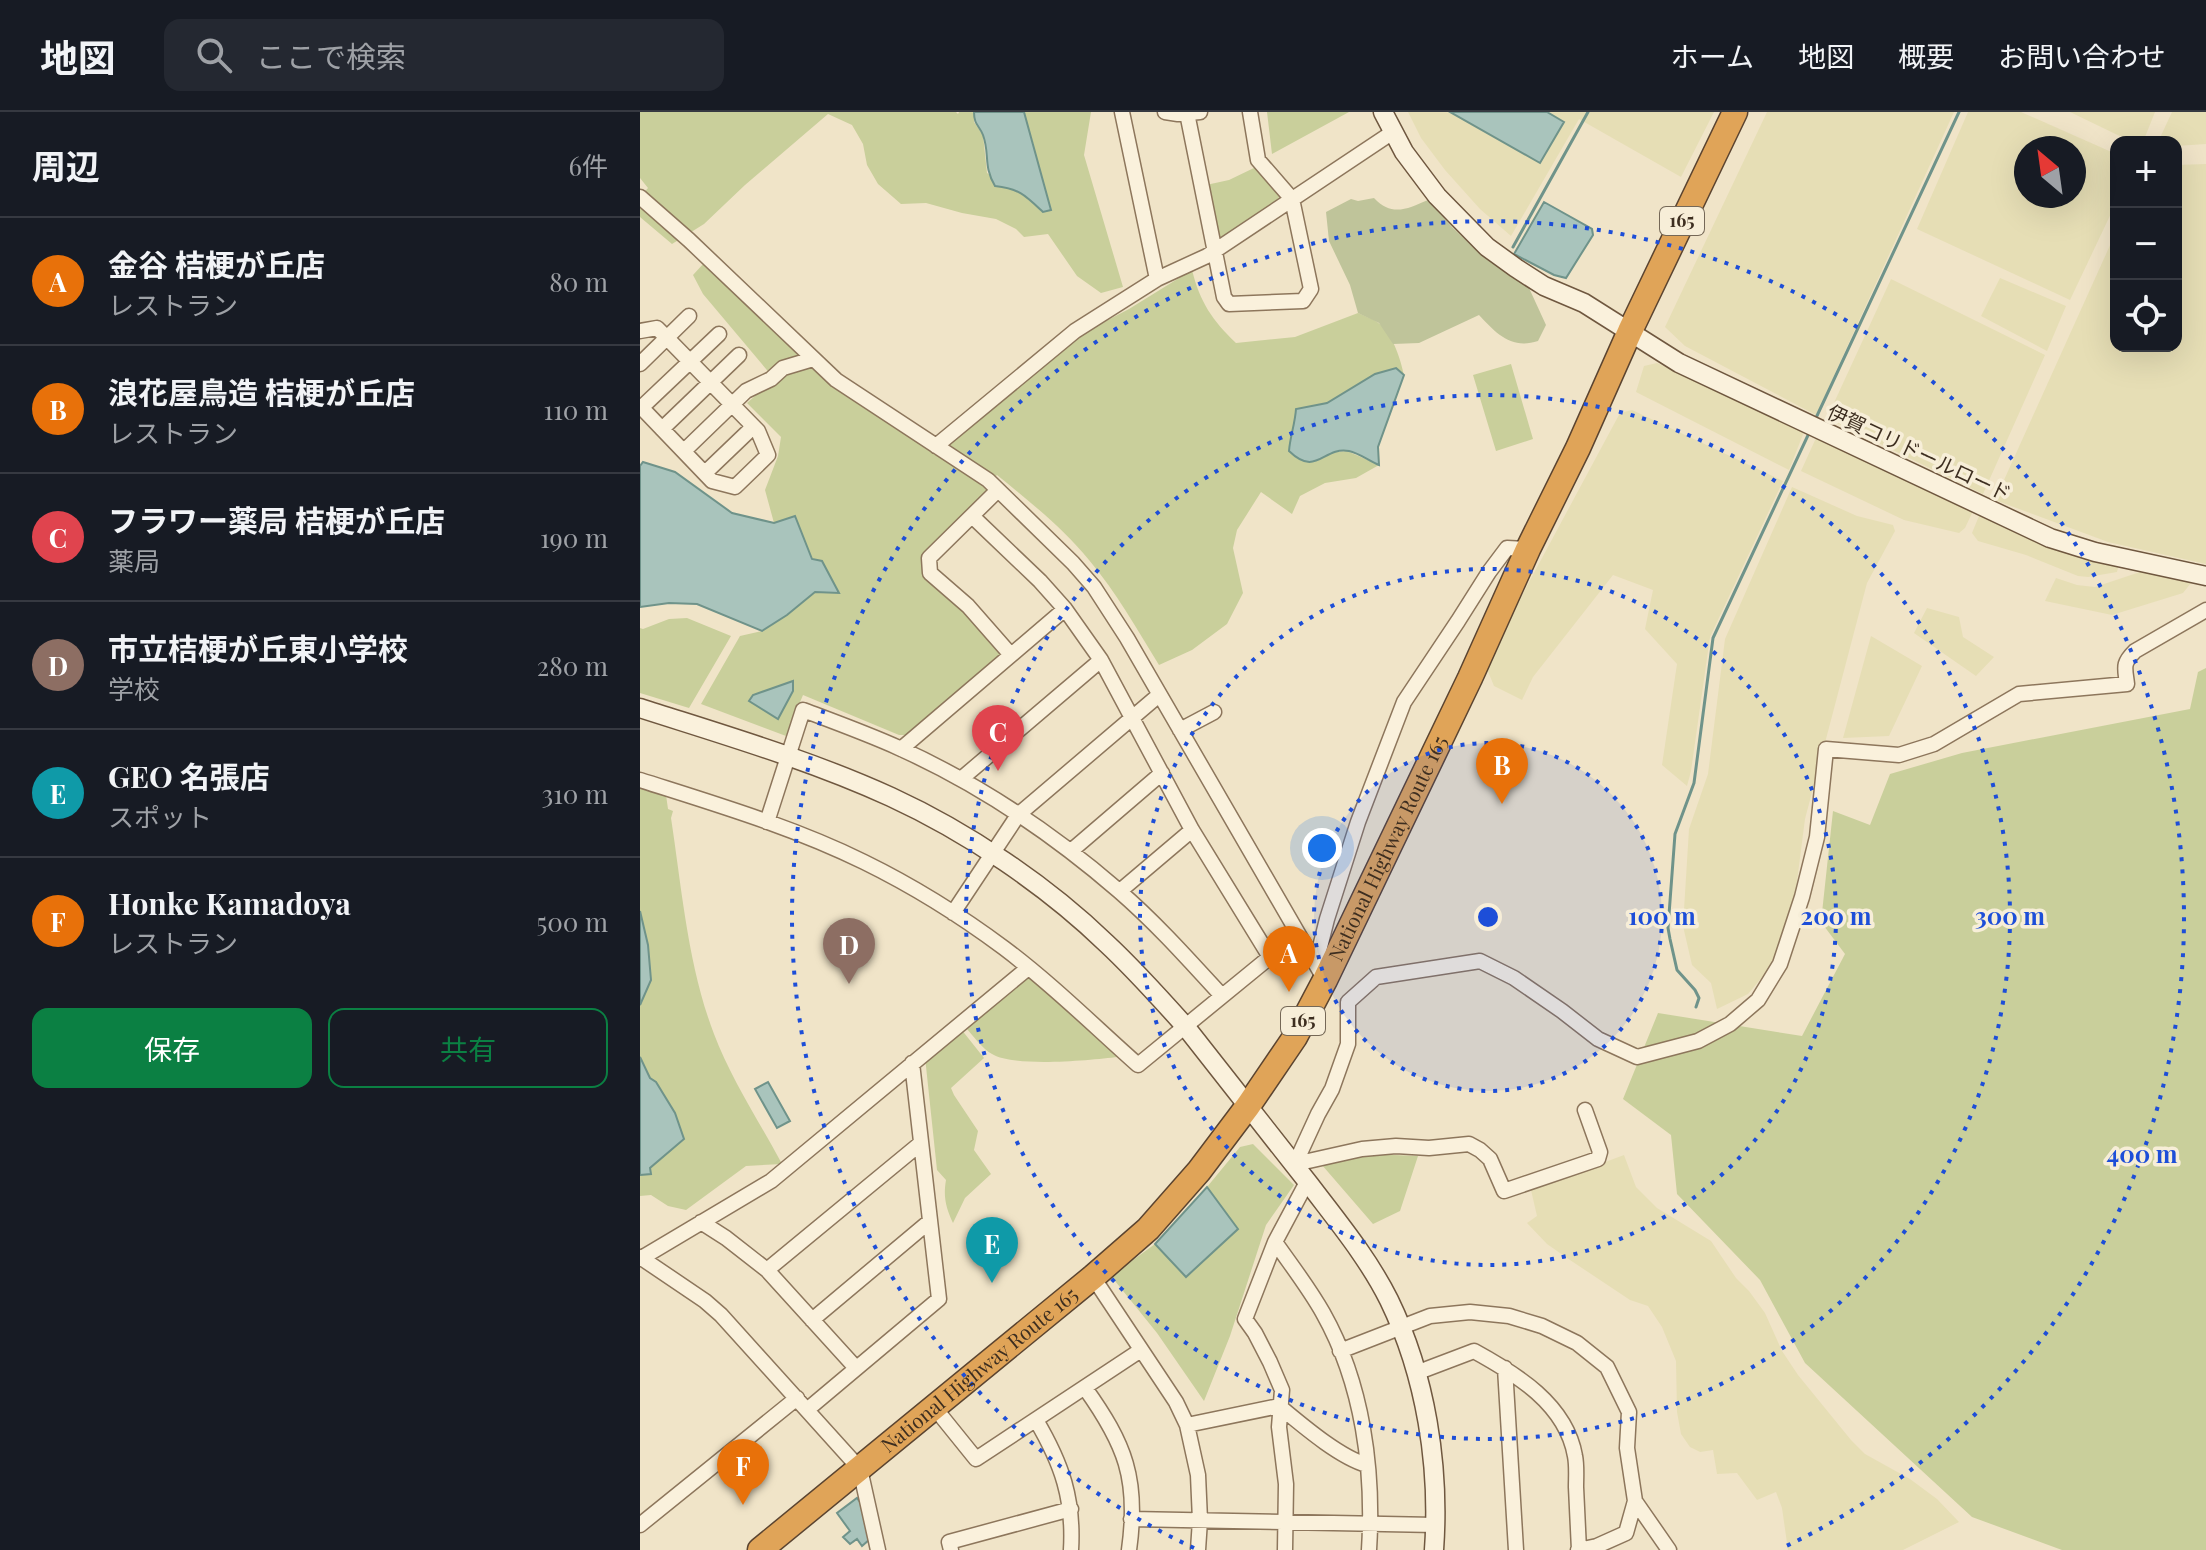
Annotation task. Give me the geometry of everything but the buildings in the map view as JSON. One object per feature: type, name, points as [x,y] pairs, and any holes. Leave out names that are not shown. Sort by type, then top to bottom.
[{"type":"highway","name":"National Highway Route 165","points":[[760,1550],[1148,1229],[1199,1171],[1295,1037],[1320,972],[1470,678],[1735,112]]},
{"type":"street","points":[[1122,112],[1157,279]]},
{"type":"street","points":[[1165,112],[1194,113],[1214,251],[1224,297],[1229,304],[1303,301],[1311,289],[1292,199],[1258,160],[1250,112]]},
{"type":"street","name":"伊賀コリドールロード","points":[[1383,112],[1418,173],[1487,247],[1544,286],[1584,303],[1679,363],[2050,538],[2095,552],[2206,576]]},
{"type":"street","points":[[936,446],[1075,331],[1157,279],[1214,251],[1393,132]]},
{"type":"street","points":[[640,197],[836,380],[971,468],[1073,563],[1094,587],[1180,730],[1223,789],[1320,972]]},
{"type":"street","points":[[640,364],[689,316]]},
{"type":"street","points":[[640,331],[657,328],[691,361],[761,437],[768,455],[735,487],[712,481],[641,408],[691,361],[719,334]]},
{"type":"street","points":[[662,429],[739,355]]},
{"type":"street","points":[[684,451],[746,391],[771,379],[783,368],[813,359]]},
{"type":"street","points":[[705,473],[753,427]]},
{"type":"street","points":[[998,490],[929,558],[930,573],[968,606],[1011,655]]},
{"type":"street","points":[[640,780],[767,822],[864,862],[953,913],[1028,968],[1138,1065],[1270,957],[1192,830],[1101,660],[1065,609],[1021,560],[972,516]]},
{"type":"street","points":[[1320,972],[1346,858],[1404,702],[1507,548],[1528,549]]},
{"type":"street","points":[[2179,570],[2206,586]]},
{"type":"street","points":[[901,749],[1065,609]]},
{"type":"street","points":[[1295,1164],[1332,1089],[1348,1044],[1348,1002],[1376,977],[1480,961],[1514,978],[1598,1039],[1637,1057],[1698,1041],[1730,1024],[1758,1000],[1780,964],[1817,837],[1826,749],[1899,755],[1934,744],[2019,694],[2127,684],[2126,660],[2135,651],[2206,610]]},
{"type":"street","points":[[961,779],[1101,660]]},
{"type":"street","points":[[953,913],[1018,815],[1159,695]]},
{"type":"street","points":[[640,708],[787,757],[891,798],[991,854],[1055,899],[1106,942],[1185,1026],[1295,1164],[1362,1254],[1390,1302],[1416,1373],[1431,1446],[1434,1550]]},
{"type":"street","points":[[767,822],[803,710],[901,749],[961,779],[1071,851],[1120,891],[1222,996]]},
{"type":"street","points":[[1180,730],[1214,712]]},
{"type":"street","points":[[1071,851],[1162,773]]},
{"type":"street","points":[[1120,891],[1192,830]]},
{"type":"street","points":[[878,1550],[860,1469],[721,1315],[641,1258],[771,1181],[1028,968]]},
{"type":"street","points":[[640,1525],[802,1404],[856,1368],[939,1299],[912,1063]]},
{"type":"street","points":[[1295,1164],[1362,1149],[1469,1144],[1490,1159],[1504,1191],[1598,1159],[1600,1152],[1585,1110]]},
{"type":"street","points":[[767,1270],[921,1143]]},
{"type":"street","points":[[1285,1550],[1286,1484],[1279,1427],[1282,1390],[1245,1319],[1275,1242],[1307,1182]]},
{"type":"street","points":[[812,1320],[930,1221]]},
{"type":"street","points":[[701,1222],[767,1270],[856,1368]]},
{"type":"street","points":[[1275,1242],[1324,1314],[1358,1405],[1367,1465],[1369,1550]]},
{"type":"street","points":[[1093,1277],[1176,1402],[1187,1425],[1196,1460],[1200,1520],[1198,1550]]},
{"type":"street","points":[[1340,1351],[1430,1316],[1470,1312],[1509,1316],[1542,1326],[1577,1343],[1607,1367],[1629,1412],[1627,1448],[1635,1501],[1626,1533],[1597,1546],[1578,1550],[1575,1455],[1565,1426],[1537,1392],[1505,1368],[1474,1351],[1416,1373]]},
{"type":"street","points":[[934,1407],[976,1459],[1141,1350]]},
{"type":"street","points":[[1505,1368],[1516,1550]]},
{"type":"street","points":[[1085,1388],[1113,1430],[1124,1455],[1131,1493],[1129,1550]]},
{"type":"street","points":[[1187,1425],[1279,1406]]},
{"type":"street","points":[[1279,1406],[1353,1461],[1367,1465]]},
{"type":"street","points":[[1036,1420],[1061,1466],[1071,1509],[1071,1550]]},
{"type":"street","points":[[1635,1501],[1669,1550]]},
{"type":"street","points":[[951,1550],[949,1542],[1071,1509]]},
{"type":"street","points":[[1131,1519],[1435,1525]]},
{"type":"shaded area","points":[[1408,112],[1450,112],[1540,163],[1564,122],[1547,112],[1714,112],[1681,177],[1579,119],[1511,236],[1480,209],[1445,170],[1421,138]]},
{"type":"shaded area","points":[[1767,112],[1954,112],[1816,415],[1685,346],[1665,327]]},
{"type":"shaded area","points":[[1968,112],[2021,112],[2075,136],[2014,136],[2014,208],[2086,208],[2086,141],[2110,151],[2110,216],[2070,300],[1917,229]]},
{"type":"shaded area","points":[[2070,112],[2155,112],[2145,136],[2120,136]]},
{"type":"shaded area","points":[[2172,112],[2206,112],[2206,144],[2182,146],[2182,136],[2161,136]]},
{"type":"shaded area","points":[[2206,164],[2206,564],[2108,542],[1995,500],[2110,245],[2110,352],[2182,352],[2182,165]]},
{"type":"shaded area","points":[[2000,278],[2066,306],[2047,351],[1981,316]]},
{"type":"shaded area","points":[[1891,279],[2045,355],[1983,494],[1827,418]]},
{"type":"shaded area","points":[[1657,363],[1804,432],[1789,470],[1636,392],[1644,366]]},
{"type":"shaded area","points":[[1632,410],[1783,481],[1710,637],[1687,786],[1662,765],[1677,664],[1645,629],[1653,590],[1613,575],[1533,677],[1522,700],[1494,686],[1485,664],[1620,413]]},
{"type":"shaded area","points":[[1816,438],[1973,511],[1965,528],[1959,533],[1904,520],[1801,471]]},
{"type":"shaded area","points":[[1792,487],[1857,516],[1893,525],[1895,531],[1867,583],[1805,819],[1796,889],[1773,964],[1748,994],[1717,1009],[1711,983],[1692,965],[1683,926],[1689,829],[1708,774],[1725,639]]},
{"type":"shaded area","points":[[1982,515],[2119,564],[2117,572],[2078,576],[2026,555],[1978,541],[1972,533]]},
{"type":"shaded area","points":[[2155,567],[2191,583],[2183,593],[2112,615],[2045,601],[2056,578],[2095,587]]},
{"type":"shaded area","points":[[1927,608],[1959,617],[1963,637],[1994,657],[1976,676],[1914,633]]},
{"type":"shaded area","points":[[1871,636],[1922,666],[1889,736],[1843,738]]},
{"type":"shaded area","points":[[1624,1155],[1636,1187],[1657,1208],[1711,1241],[1765,1313],[1782,1351],[1798,1375],[1851,1440],[1865,1454],[1910,1479],[1937,1499],[1959,1522],[1903,1550],[1788,1550],[1782,1508],[1776,1492],[1757,1500],[1737,1473],[1717,1474],[1713,1450],[1700,1452],[1690,1447],[1681,1434],[1677,1412],[1676,1361],[1662,1327],[1648,1306],[1630,1300],[1570,1260],[1547,1244],[1527,1223],[1537,1216],[1531,1190]]},
{"type":"green space","points":[[640,112],[974,112],[974,122],[983,135],[987,173],[1029,198],[1034,146],[1024,112],[1091,112],[1084,155],[1123,287],[1101,293],[1077,276],[1048,234],[1024,237],[1016,229],[996,219],[926,203],[901,204],[878,184],[867,165],[863,144],[852,125],[828,114],[704,224],[672,244],[640,217],[640,197],[648,188],[640,178]]},
{"type":"green space","points":[[1267,112],[1349,112],[1272,154]]},
{"type":"green space","points":[[1256,167],[1280,192],[1278,201],[1220,240],[1216,237],[1206,185],[1229,180]]},
{"type":"green space","points":[[1374,198],[1387,208],[1400,210],[1428,200],[1483,256],[1529,288],[1546,325],[1538,341],[1520,343],[1505,338],[1479,315],[1419,343],[1393,344],[1379,323],[1358,313],[1350,285],[1329,241],[1326,212],[1351,199]]},
{"type":"green space","points":[[704,263],[812,366],[933,453],[1081,334],[1192,270],[1208,310],[1236,343],[1295,337],[1358,313],[1377,322],[1387,332],[1398,353],[1404,375],[1396,368],[1375,374],[1327,403],[1296,409],[1290,441],[1337,452],[1347,451],[1379,465],[1356,478],[1325,483],[1300,496],[1292,514],[1261,492],[1237,530],[1233,548],[1243,593],[1227,624],[1192,650],[1159,665],[1117,598],[1079,548],[997,475],[986,485],[987,492],[922,557],[925,576],[975,621],[1001,650],[1000,658],[909,735],[899,735],[803,695],[786,736],[701,704],[740,636],[762,631],[815,592],[838,592],[812,559],[795,517],[774,523],[765,490],[778,456],[781,437],[747,403],[764,388],[777,382],[703,294],[693,275]]},
{"type":"green space","points":[[1511,364],[1533,439],[1496,451],[1473,375]]},
{"type":"green space","points":[[687,618],[731,636],[689,708],[640,693],[640,628],[669,619]]},
{"type":"green space","points":[[2206,668],[2206,1550],[2062,1550],[1972,1517],[1805,1363],[1760,1280],[1677,1194],[1671,1135],[1623,1099],[1658,1013],[1802,1036],[1845,954],[1821,922],[1833,811],[1870,825],[1890,774],[1962,753],[2190,709],[2198,672]]},
{"type":"green space","points":[[640,786],[666,795],[668,809],[673,811],[671,818],[687,928],[705,1008],[728,1067],[782,1164],[746,1166],[686,1210],[668,1206],[651,1195],[640,1196]]},
{"type":"green space","points":[[1024,977],[1032,978],[1118,1057],[1018,1061],[985,1049],[965,1027]]},
{"type":"green space","points":[[961,1029],[984,1058],[951,1088],[978,1131],[974,1150],[991,1174],[965,1198],[953,1223],[946,1202],[946,1180],[937,1170],[925,1057]]},
{"type":"green space","points":[[1253,1144],[1294,1185],[1266,1225],[1230,1336],[1204,1401],[1157,1333],[1111,1276],[1155,1244],[1186,1276],[1237,1229],[1207,1187],[1240,1147]]},
{"type":"green space","points":[[1369,1154],[1418,1156],[1400,1211],[1373,1224],[1322,1165]]},
{"type":"water","points":[[974,112],[1024,112],[1051,210],[1043,212],[1022,194],[995,186]]},
{"type":"water","points":[[1450,112],[1547,112],[1564,122],[1540,163]]},
{"type":"water","points":[[1544,202],[1592,229],[1593,235],[1566,278],[1514,254]]},
{"type":"water","points":[[1396,368],[1404,375],[1378,447],[1379,465],[1349,451],[1307,462],[1289,451],[1296,409],[1327,403],[1375,374]]},
{"type":"water","points":[[643,462],[675,472],[732,513],[774,523],[795,516],[812,559],[822,561],[839,593],[815,592],[762,631],[697,604],[669,603],[640,607],[640,466]]},
{"type":"water","points":[[793,681],[793,691],[778,719],[749,701],[753,695]]},
{"type":"water","points":[[640,911],[648,945],[651,980],[640,1005]]},
{"type":"water","points":[[640,1057],[650,1078],[656,1082],[675,1113],[684,1139],[650,1168],[651,1174],[640,1175]]},
{"type":"water","points":[[768,1082],[790,1121],[777,1128],[755,1089]]},
{"type":"water","points":[[1207,1187],[1238,1229],[1186,1277],[1155,1244]]},
{"type":"water","points":[[857,1498],[866,1509],[870,1539],[862,1546],[857,1539],[850,1544],[843,1537],[850,1531],[837,1513]]},
{"type":"waterway","points":[[1513,247],[1588,112]]},
{"type":"waterway","points":[[1815,420],[1959,112]]},
{"type":"waterway","points":[[1696,1007],[1699,998],[1677,970],[1668,928],[1675,834],[1694,783],[1713,638],[1810,431]]},
{"type":"place","name":"フラワー薬局 桔梗が丘店","points":[[998,771]]},
{"type":"place","name":"浪花屋鳥造 桔梗が丘店","points":[[1502,804]]},
{"type":"place","name":"市立桔梗が丘東小学校","points":[[849,984]]},
{"type":"place","name":"金谷 桔梗が丘店","points":[[1289,992]]},
{"type":"place","name":"GEO 名張店","points":[[992,1283]]},
{"type":"place","name":"Honke Kamadoya","points":[[743,1505]]}]
